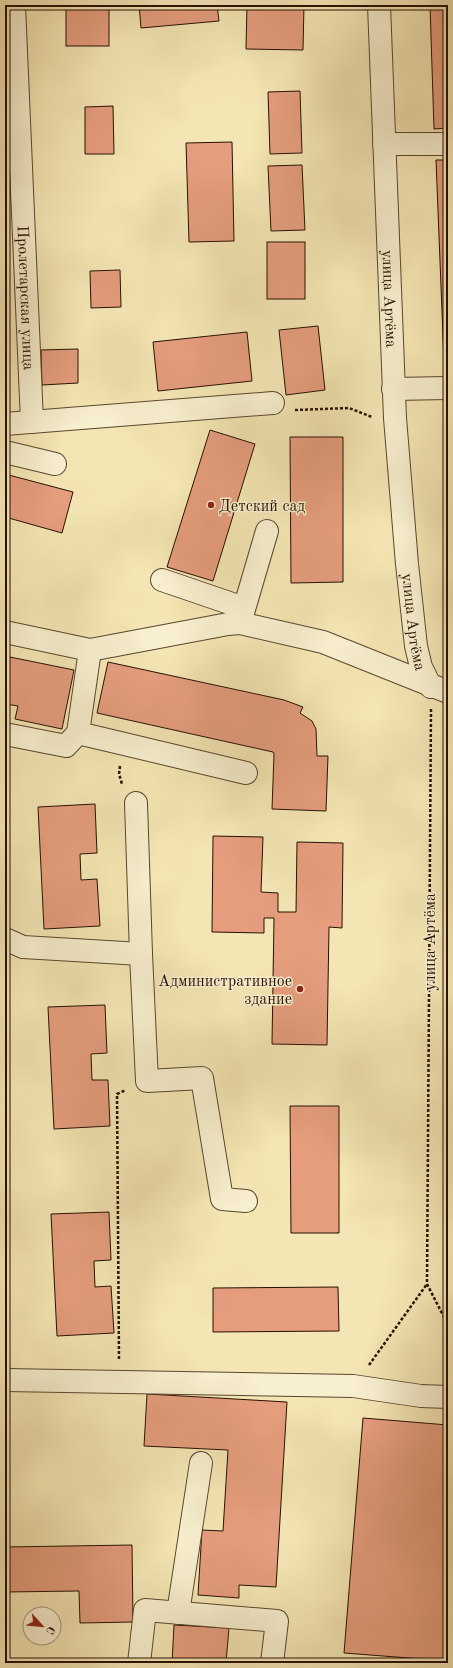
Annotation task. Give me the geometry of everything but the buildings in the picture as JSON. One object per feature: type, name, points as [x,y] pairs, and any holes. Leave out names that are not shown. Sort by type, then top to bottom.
[{"type":"street","name":"Пролетарская улица","points":[[14,5],[32,422]]},
{"type":"street","name":"улица Артёма","points":[[379,5],[395,418],[407,564],[416,646],[421,667],[439,689]]},
{"type":"street","points":[[384,144],[448,144]]},
{"type":"street","points":[[394,389],[446,388]]},
{"type":"street","points":[[5,424],[273,403]]},
{"type":"street","points":[[5,452],[54,464]]},
{"type":"street","points":[[5,632],[90,650],[228,624],[242,616],[267,531]]},
{"type":"street","points":[[162,580],[242,616],[323,642],[439,689]]},
{"type":"street","points":[[5,734],[66,746],[78,733],[90,650]]},
{"type":"street","points":[[78,733],[246,773]]},
{"type":"street","points":[[136,803],[147,1081],[202,1078],[222,1199],[246,1201]]},
{"type":"street","points":[[5,938],[23,947],[141,954]]},
{"type":"street","points":[[5,1380],[353,1386],[421,1396],[448,1397]]},
{"type":"street","points":[[178,1613],[201,1462]]},
{"type":"street","points":[[139,1663],[145,1610],[277,1621],[272,1663]]},
{"type":"path","points":[[446,388],[448,488]]},
{"type":"path","points":[[273,403],[295,410],[349,408],[370,416],[395,418]]},
{"type":"path","name":"улица Артёма","points":[[427,1284],[439,689]]},
{"type":"path","points":[[124,744],[119,774],[124,792],[136,803]]},
{"type":"path","points":[[119,1382],[117,1094],[147,1081]]},
{"type":"path","points":[[353,1386],[427,1284],[448,1325]]},
{"type":"place","name":"Детский сад","points":[[211,505]]},
{"type":"place","name":"Административное здание","points":[[300,989]]}]
